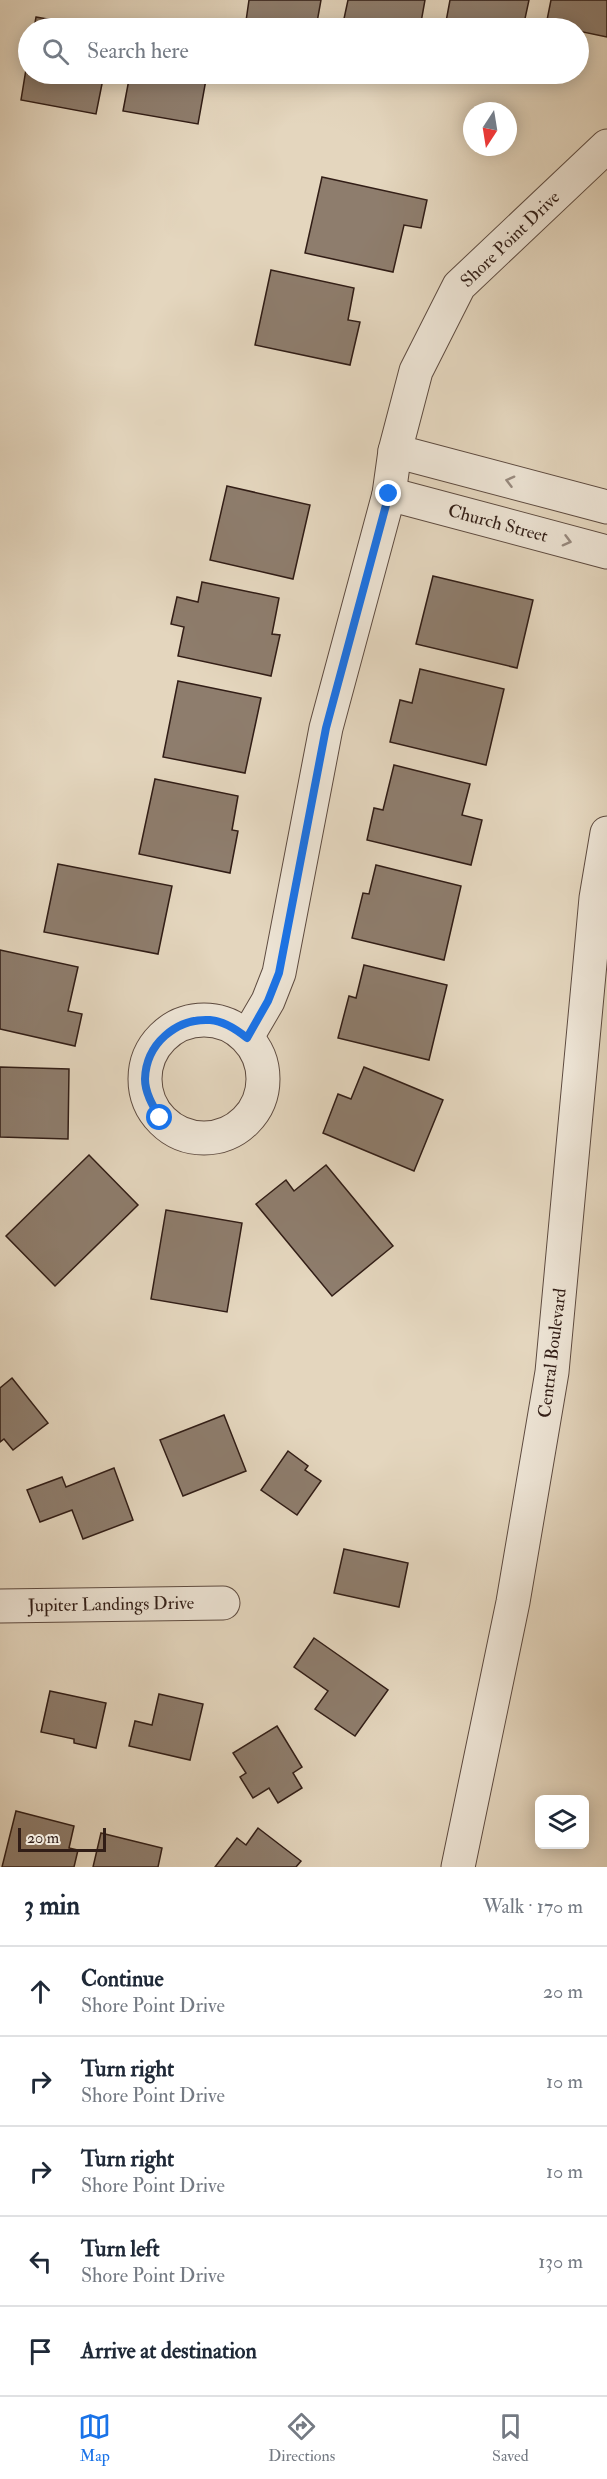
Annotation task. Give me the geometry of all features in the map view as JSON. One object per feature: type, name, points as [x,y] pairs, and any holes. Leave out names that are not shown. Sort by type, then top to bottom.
[{"type":"street","name":"Shore Point Drive","points":[[247,1038],[268,1001],[279,973],[326,728],[389,494],[395,451],[416,371],[459,286],[607,146]]},
{"type":"street","points":[[395,451],[607,507]]},
{"type":"street","name":"Church Street","points":[[389,494],[607,552]]},
{"type":"street","name":"Central Boulevard","points":[[458,1867],[513,1602],[552,1372],[596,898],[607,832]]},
{"type":"street","name":"Jupiter Landings Drive","points":[[0,1606],[223,1602]]},
{"type":"building","points":[[249,0],[321,0],[318,18],[246,18]]},
{"type":"building","points":[[348,0],[425,0],[422,18],[344,18]]},
{"type":"building","points":[[450,0],[529,0],[525,18],[447,18]]},
{"type":"building","points":[[551,0],[607,0],[607,37],[589,33],[589,18],[547,18]]},
{"type":"building","points":[[24,84],[102,84],[96,114],[21,100]]},
{"type":"building","points":[[128,84],[205,84],[198,124],[123,111]]},
{"type":"building","points":[[322,177],[427,200],[421,228],[404,225],[393,272],[305,253]]},
{"type":"building","points":[[271,270],[354,288],[348,320],[360,322],[350,365],[255,345]]},
{"type":"building","points":[[227,486],[310,505],[293,579],[210,560]]},
{"type":"building","points":[[433,576],[533,600],[517,668],[416,644]]},
{"type":"building","points":[[202,582],[279,598],[272,634],[280,635],[271,676],[178,656],[184,627],[171,624],[177,597],[198,602]]},
{"type":"building","points":[[420,669],[504,689],[486,765],[390,742],[400,700],[412,703]]},
{"type":"building","points":[[178,681],[261,698],[245,773],[163,757]]},
{"type":"building","points":[[394,765],[470,784],[462,815],[482,820],[471,865],[367,840],[374,808],[383,810]]},
{"type":"building","points":[[155,779],[238,796],[232,830],[238,831],[230,873],[139,854]]},
{"type":"building","points":[[58,864],[172,886],[158,954],[44,932]]},
{"type":"building","points":[[376,865],[461,886],[444,960],[352,938],[363,893],[369,894]]},
{"type":"building","points":[[0,950],[78,967],[68,1011],[82,1014],[75,1046],[0,1029]]},
{"type":"building","points":[[364,965],[447,985],[429,1060],[338,1038],[349,996],[356,998]]},
{"type":"building","points":[[0,1067],[69,1069],[68,1139],[0,1137]]},
{"type":"building","points":[[364,1067],[443,1100],[414,1171],[323,1133],[338,1094],[351,1099]]},
{"type":"building","points":[[89,1155],[138,1205],[55,1286],[6,1236]]},
{"type":"building","points":[[326,1165],[393,1246],[332,1296],[256,1204],[286,1180],[294,1191]]},
{"type":"building","points":[[166,1210],[242,1223],[227,1312],[151,1299]]},
{"type":"building","points":[[12,1378],[48,1423],[13,1450],[4,1439],[0,1442],[0,1388]]},
{"type":"building","points":[[224,1415],[246,1471],[183,1496],[160,1440]]},
{"type":"building","points":[[288,1451],[308,1466],[305,1470],[321,1481],[297,1515],[261,1490]]},
{"type":"building","points":[[114,1468],[133,1520],[83,1539],[72,1510],[40,1522],[27,1490],[62,1477],[66,1487]]},
{"type":"building","points":[[344,1549],[408,1563],[399,1607],[334,1593]]},
{"type":"building","points":[[314,1638],[388,1690],[355,1736],[315,1709],[328,1691],[294,1667]]},
{"type":"building","points":[[50,1691],[106,1703],[96,1748],[74,1743],[74,1739],[41,1732]]},
{"type":"building","points":[[159,1694],[203,1704],[190,1760],[129,1746],[135,1721],[152,1725]]},
{"type":"building","points":[[277,1726],[302,1767],[293,1773],[302,1788],[278,1803],[269,1788],[253,1798],[240,1777],[246,1773],[233,1753]]},
{"type":"building","points":[[16,1811],[74,1826],[69,1848],[78,1850],[74,1867],[2,1867]]},
{"type":"building","points":[[258,1828],[301,1861],[296,1867],[215,1867],[237,1838],[246,1845]]},
{"type":"building","points":[[101,1833],[162,1848],[158,1867],[93,1867]]},
{"type":"route","points":[[160,1118],[149,1100],[145,1080],[148,1061],[157,1043],[172,1029],[191,1021],[211,1020],[231,1026],[247,1038],[268,1001],[279,973],[326,728],[389,494]]}]
